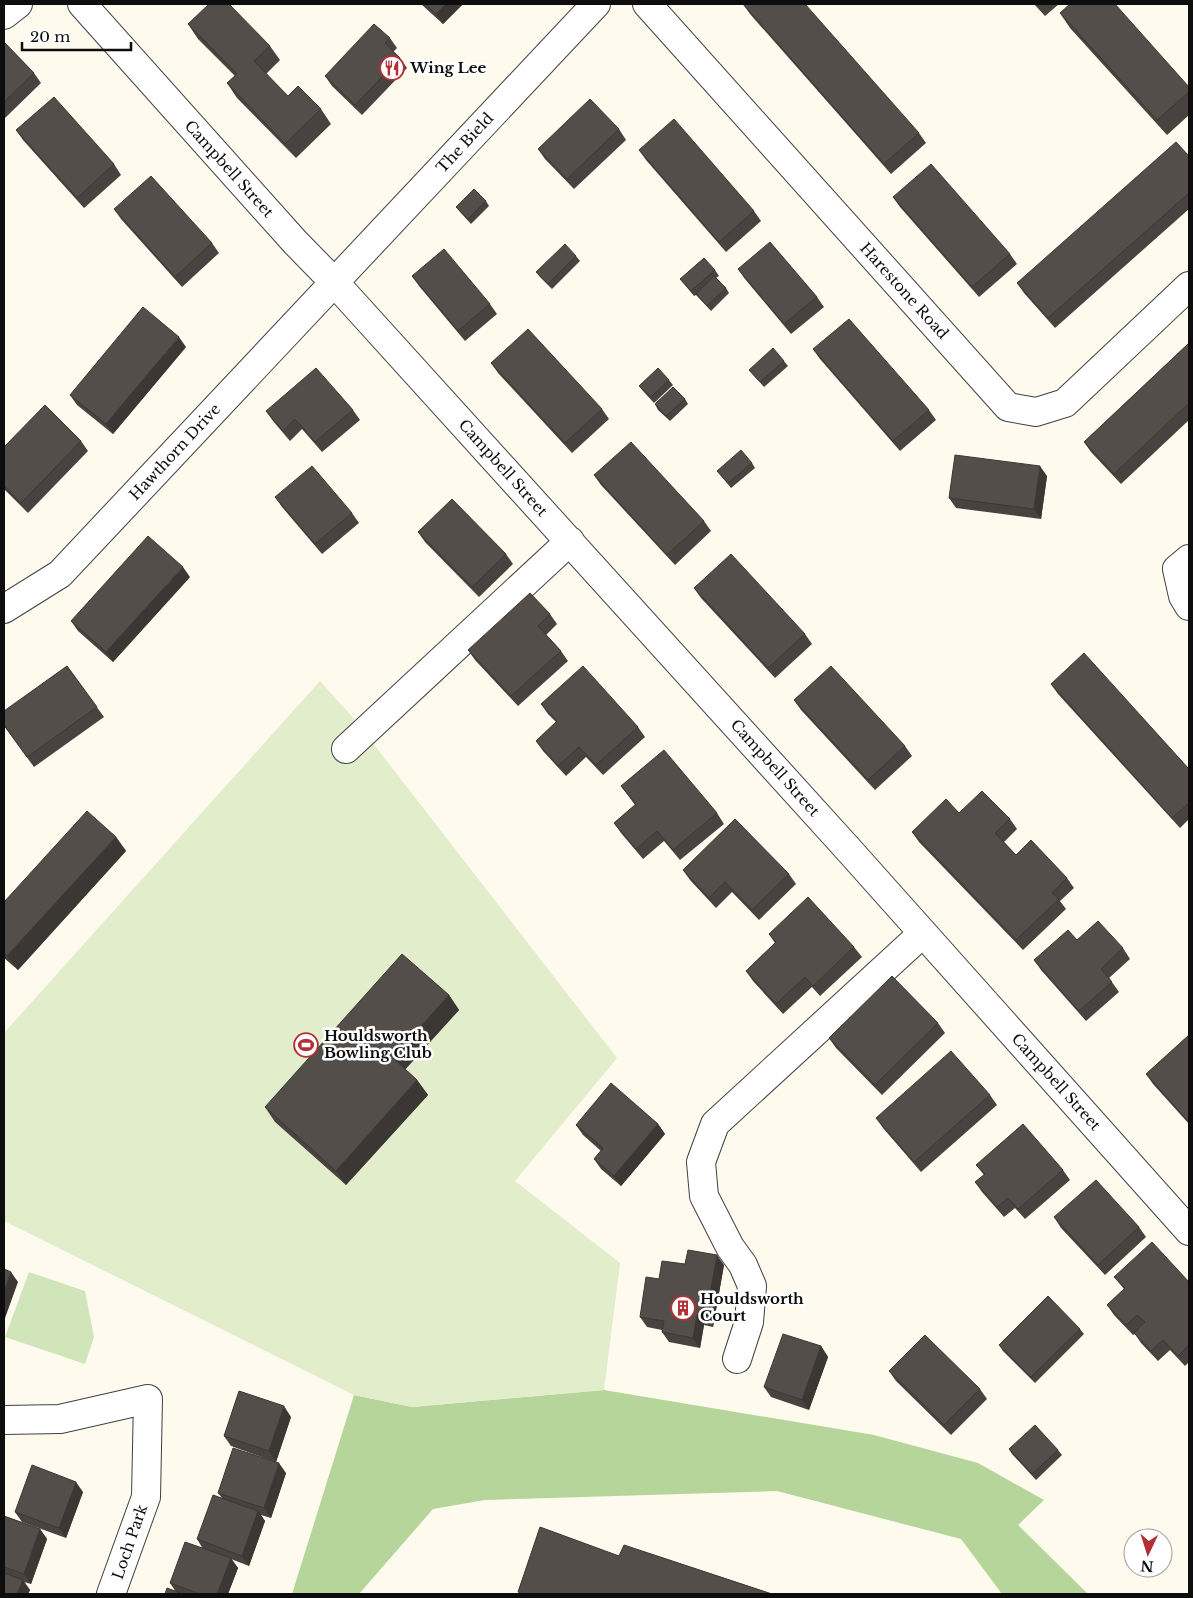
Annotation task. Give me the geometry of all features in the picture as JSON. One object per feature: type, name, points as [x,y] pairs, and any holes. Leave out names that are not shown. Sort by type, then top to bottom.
[{"type":"street","points":[[4,15],[18,4]]},
{"type":"street","name":"Campbell Street","points":[[82,4],[295,242],[335,283],[570,541],[1187,1223]]},
{"type":"street","name":"The Bield","points":[[335,283],[596,4]]},
{"type":"street","name":"Harestone Road","points":[[647,4],[1008,407],[1036,412],[1065,403],[1189,286]]},
{"type":"street","name":"Hawthorn Drive","points":[[4,609],[60,574],[335,283]]},
{"type":"street","points":[[346,749],[570,541]]},
{"type":"street","points":[[1189,558],[1177,569],[1183,596],[1189,606]]},
{"type":"street","points":[[737,1359],[749,1322],[752,1286],[743,1265],[730,1247],[704,1196],[701,1162],[715,1124],[923,932]]},
{"type":"street","name":"Loch Park","points":[[4,1420],[60,1419],[148,1399],[146,1497],[112,1594]]},
{"type":"green space","name":"Houldsworth Bowling Club","points":[[320,681],[355,720],[617,1058],[515,1181],[620,1263],[604,1390],[412,1407],[354,1395],[4,1221],[4,1033]]},
{"type":"green space","points":[[29,1272],[85,1291],[94,1337],[85,1364],[5,1337]]},
{"type":"green space","points":[[604,1390],[874,1435],[978,1463],[1044,1500],[1018,1525],[1087,1593],[1002,1594],[961,1539],[777,1491],[485,1500],[433,1509],[359,1594],[292,1594],[354,1395],[412,1407]]},
{"type":"building","points":[[209,4],[229,4],[270,46],[254,61],[288,96],[298,86],[321,109],[285,144],[227,83],[237,74],[188,24]]},
{"type":"building","points":[[425,4],[446,4],[436,14]]},
{"type":"building","points":[[743,4],[805,4],[919,133],[884,164]]},
{"type":"building","points":[[1070,4],[1115,4],[1189,87],[1189,92],[1157,120],[1060,13]]},
{"type":"building","points":[[374,24],[390,38],[385,43],[400,58],[355,105],[325,76]]},
{"type":"building","points":[[4,42],[34,73],[4,102]]},
{"type":"building","points":[[54,97],[114,164],[77,198],[16,130]]},
{"type":"building","points":[[590,99],[619,129],[567,179],[538,149]]},
{"type":"building","points":[[674,119],[754,211],[719,242],[639,150]]},
{"type":"building","points":[[1176,142],[1189,156],[1189,193],[1048,318],[1017,283]]},
{"type":"building","points":[[931,164],[1010,254],[972,287],[893,197]]},
{"type":"building","points":[[151,176],[212,243],[175,277],[114,209]]},
{"type":"building","points":[[474,189],[486,201],[468,219],[456,207]]},
{"type":"building","points":[[770,242],[817,297],[784,324],[738,269]]},
{"type":"building","points":[[565,244],[576,256],[548,284],[536,272]]},
{"type":"building","points":[[444,249],[490,304],[458,331],[412,276]]},
{"type":"building","points":[[704,258],[715,270],[691,291],[680,279]]},
{"type":"building","points":[[714,276],[726,288],[707,306],[696,294]]},
{"type":"building","points":[[143,307],[179,337],[106,424],[70,395]]},
{"type":"building","points":[[849,319],[929,410],[893,441],[813,349]]},
{"type":"building","points":[[528,329],[602,409],[565,443],[491,363]]},
{"type":"building","points":[[1189,343],[1189,403],[1114,474],[1084,442]]},
{"type":"building","points":[[773,348],[784,361],[760,382],[749,370]]},
{"type":"building","points":[[316,368],[353,410],[315,442],[295,419],[283,431],[266,411]]},
{"type":"building","points":[[658,368],[669,380],[651,397],[639,386]]},
{"type":"building","points":[[673,387],[685,399],[666,416],[655,404]]},
{"type":"building","points":[[45,405],[81,441],[21,503],[4,486],[4,447]]},
{"type":"building","points":[[631,442],[704,521],[667,555],[594,475]]},
{"type":"building","points":[[741,450],[752,463],[728,483],[717,471]]},
{"type":"building","points":[[955,455],[1040,466],[1034,509],[949,498]]},
{"type":"building","points":[[312,466],[352,513],[315,544],[275,497]]},
{"type":"building","points":[[452,499],[506,554],[472,587],[418,532]]},
{"type":"building","points":[[148,536],[183,567],[106,652],[71,621]]},
{"type":"building","points":[[731,554],[805,634],[768,668],[694,588]]},
{"type":"building","points":[[530,593],[550,614],[538,626],[561,651],[511,696],[468,650]]},
{"type":"building","points":[[1084,653],[1189,769],[1189,803],[1172,818],[1051,684]]},
{"type":"building","points":[[67,666],[97,707],[27,757],[4,725],[4,711]]},
{"type":"building","points":[[583,666],[638,727],[596,765],[579,747],[558,766],[536,741],[557,721],[541,704]]},
{"type":"building","points":[[831,666],[905,746],[868,780],[794,700]]},
{"type":"building","points":[[664,750],[717,813],[673,850],[657,831],[636,849],[614,823],[636,804],[621,786]]},
{"type":"building","points":[[982,791],[1010,819],[995,833],[1016,855],[1031,840],[1067,878],[1052,893],[1059,899],[1016,940],[912,832],[946,799],[959,813]]},
{"type":"building","points":[[87,811],[116,837],[7,956],[4,953],[4,902]]},
{"type":"building","points":[[735,819],[789,874],[752,910],[725,882],[709,898],[683,870]]},
{"type":"building","points":[[808,897],[854,947],[813,986],[805,977],[776,1004],[746,971],[776,942],[769,934]]},
{"type":"building","points":[[1098,921],[1123,948],[1101,969],[1112,982],[1079,1011],[1034,960],[1068,930],[1077,940]]},
{"type":"building","points":[[402,954],[449,995],[393,1058],[417,1080],[336,1171],[265,1107]]},
{"type":"building","points":[[892,976],[938,1023],[875,1085],[829,1038]]},
{"type":"building","points":[[1189,1035],[1189,1122],[1146,1074]]},
{"type":"building","points":[[951,1051],[990,1095],[914,1162],[876,1118]]},
{"type":"building","points":[[611,1083],[658,1124],[614,1176],[594,1159],[603,1148],[576,1125]]},
{"type":"building","points":[[1023,1124],[1063,1170],[1018,1209],[1008,1198],[997,1207],[975,1182],[985,1174],[976,1165]]},
{"type":"building","points":[[1096,1180],[1139,1227],[1098,1265],[1054,1217]]},
{"type":"building","points":[[1152,1242],[1189,1282],[1189,1345],[1178,1356],[1163,1340],[1151,1351],[1134,1333],[1145,1322],[1137,1315],[1126,1325],[1107,1305],[1125,1288],[1114,1277]]},
{"type":"building","name":"Houldsworth Court","points":[[688,1250],[717,1255],[706,1317],[697,1315],[693,1338],[662,1332],[664,1321],[640,1317],[646,1277],[659,1279],[662,1261],[685,1264]]},
{"type":"building","points":[[4,1269],[11,1272],[4,1292]]},
{"type":"building","points":[[1048,1296],[1080,1329],[1031,1377],[999,1345]]},
{"type":"building","points":[[783,1334],[821,1346],[802,1400],[764,1387]]},
{"type":"building","points":[[925,1335],[980,1389],[944,1425],[889,1371]]},
{"type":"building","points":[[239,1391],[284,1406],[269,1451],[224,1436]]},
{"type":"building","points":[[1035,1425],[1058,1450],[1032,1474],[1009,1449]]},
{"type":"building","points":[[233,1448],[279,1463],[264,1508],[218,1493]]},
{"type":"building","points":[[32,1465],[76,1482],[59,1528],[15,1512]]},
{"type":"building","points":[[213,1495],[258,1511],[242,1556],[197,1539]]},
{"type":"building","points":[[4,1516],[40,1529],[24,1574],[4,1567]]},
{"type":"building","points":[[540,1527],[619,1556],[624,1545],[772,1594],[523,1594],[518,1592]]},
{"type":"building","points":[[185,1542],[231,1558],[217,1594],[200,1594],[170,1583]]},
{"type":"building","points":[[4,1573],[23,1580],[17,1594],[4,1594]]},
{"type":"building","points":[[167,1588],[183,1594],[165,1594]]},
{"type":"place","name":"Wing Lee","points":[[392,68]]},
{"type":"place","name":"Houldsworth Bowling Club","points":[[306,1045]]},
{"type":"place","name":"Houldsworth Court","points":[[683,1308]]}]
